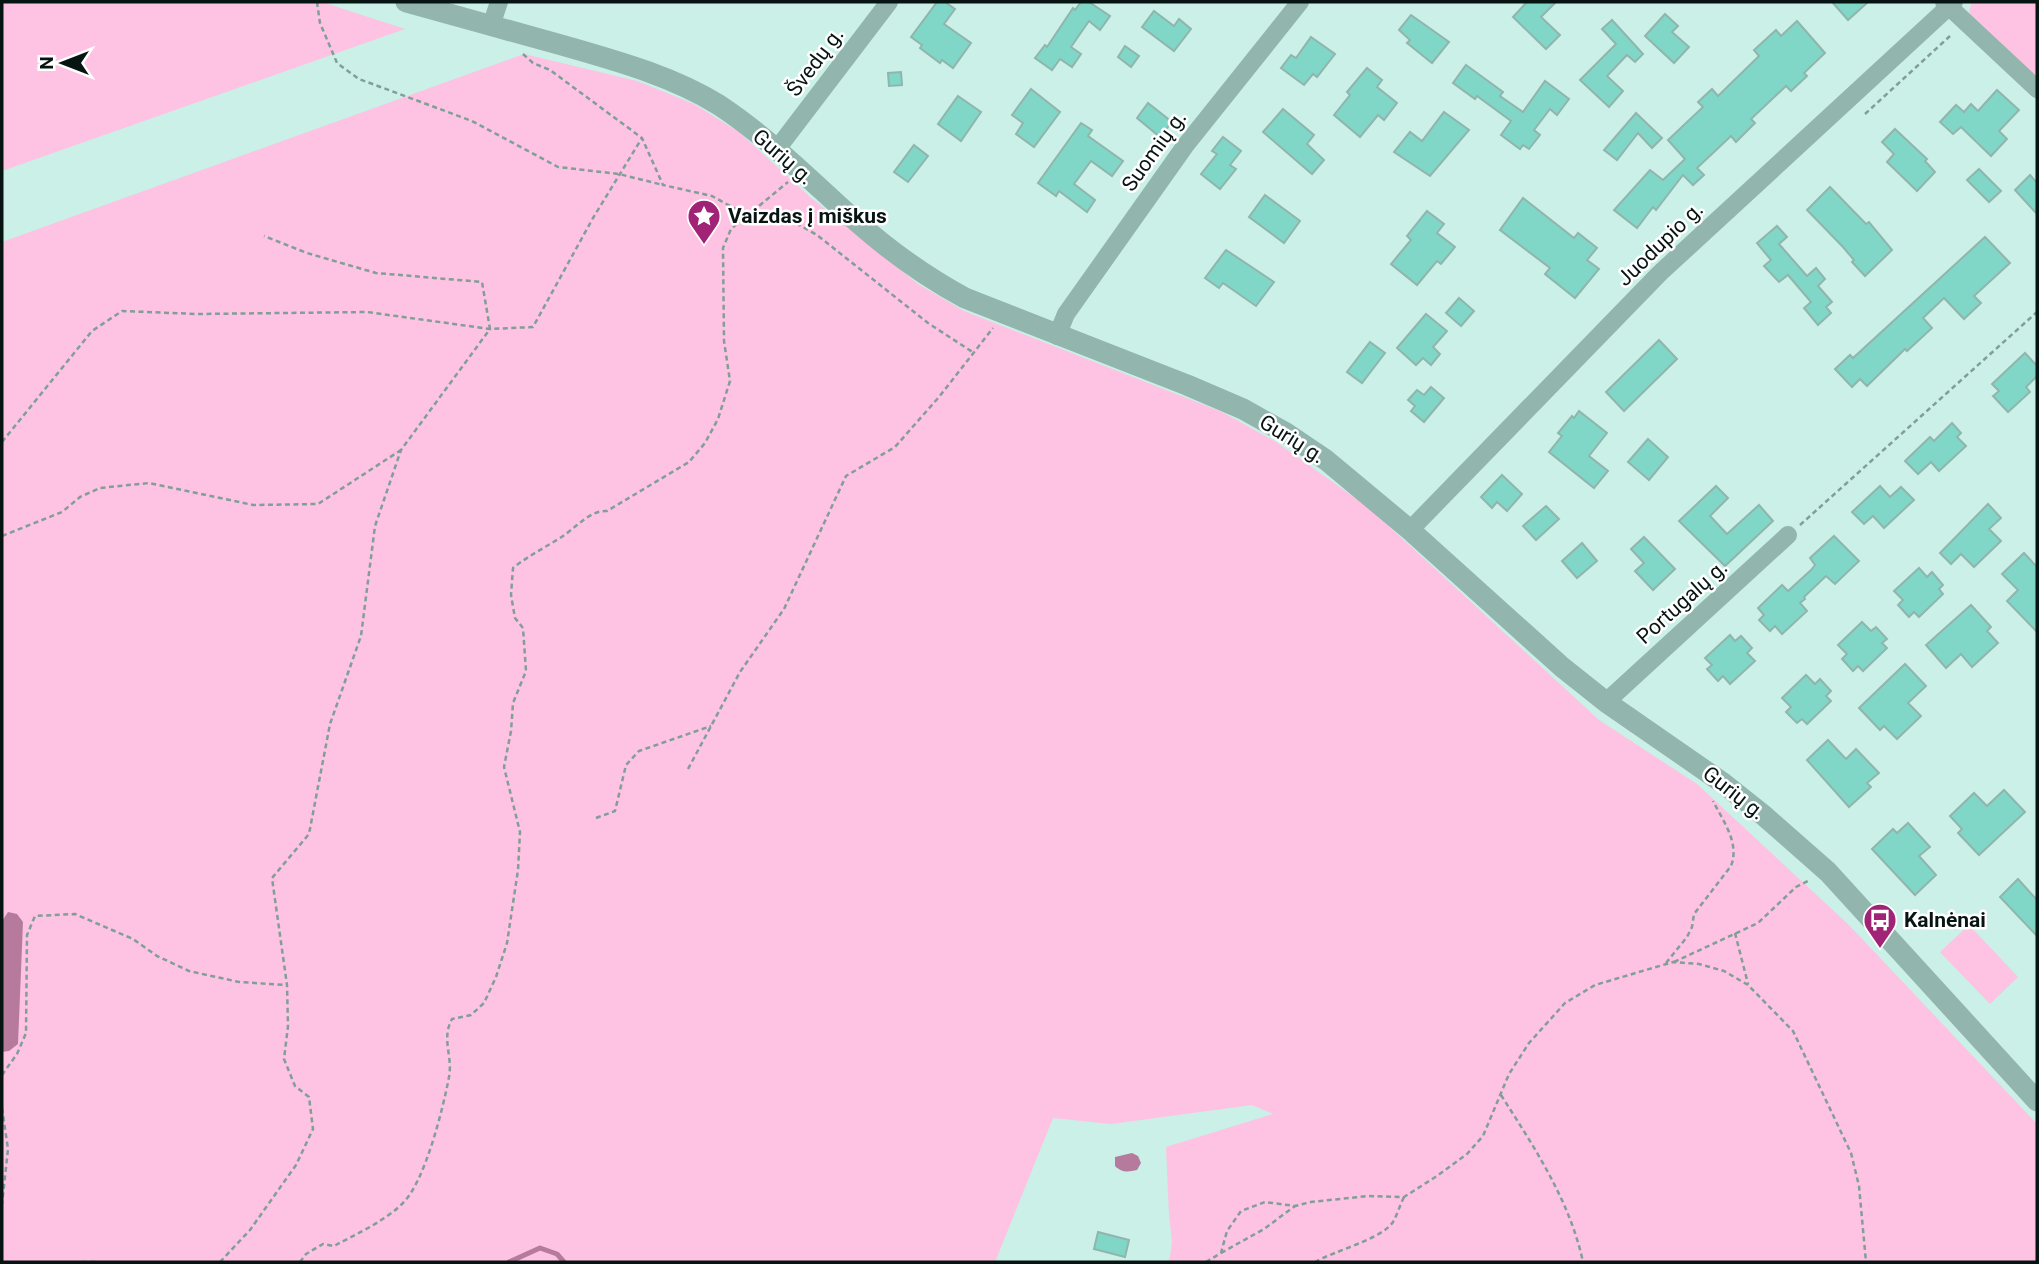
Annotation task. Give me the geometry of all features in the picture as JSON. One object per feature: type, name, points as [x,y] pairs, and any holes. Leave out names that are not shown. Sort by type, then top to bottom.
[{"type":"street","name":"Gurių g.","points":[[406,2],[632,66],[683,87],[717,104],[777,149],[860,224],[914,268],[965,298],[1243,409],[1326,460],[1410,530],[1521,632],[1606,702],[1723,783],[1828,872],[2037,1101]]},
{"type":"street","points":[[491,26],[499,2]]},
{"type":"street","name":"Švedų g.","points":[[777,149],[889,2]]},
{"type":"street","name":"Suomių g.","points":[[1057,336],[1066,314],[1185,146],[1300,2]]},
{"type":"street","points":[[1949,3],[2037,89]]},
{"type":"street","name":"Juodupio g.","points":[[1410,530],[1660,273],[1949,3]]},
{"type":"street","name":"Portugalų g.","points":[[1606,702],[1788,535]]},
{"type":"path","points":[[317,2],[320,23],[337,63],[359,79],[472,121],[558,167],[619,174],[712,196],[741,212],[751,213]]},
{"type":"path","points":[[519,34],[521,52],[533,63],[550,70],[642,138],[663,185]]},
{"type":"path","points":[[1865,114],[1950,36]]},
{"type":"path","points":[[2,442],[92,331],[122,311],[197,314],[367,312],[490,329],[533,327],[642,138]]},
{"type":"path","points":[[300,1262],[306,1254],[323,1244],[334,1246],[383,1217],[403,1203],[420,1179],[449,1075],[445,1031],[452,1019],[471,1015],[484,1003],[507,943],[519,870],[520,832],[504,767],[513,703],[526,671],[523,628],[515,618],[511,595],[513,568],[534,551],[561,537],[599,511],[607,511],[689,462],[705,443],[718,419],[730,381],[724,341],[723,248],[731,229],[802,172]]},
{"type":"path","points":[[746,217],[792,221],[817,235],[928,323],[974,353]]},
{"type":"path","points":[[220,1262],[250,1230],[296,1165],[313,1129],[309,1097],[295,1086],[284,1059],[288,1026],[287,985],[272,878],[309,834],[330,724],[361,636],[375,526],[401,450],[490,329],[482,282],[376,273],[307,253],[264,236]]},
{"type":"path","points":[[1788,535],[2037,313]]},
{"type":"path","points":[[688,769],[740,673],[784,609],[846,477],[895,447],[1004,314]]},
{"type":"path","points":[[2,432],[5,438]]},
{"type":"path","points":[[2,536],[62,512],[80,497],[100,488],[149,483],[253,505],[318,504],[401,450]]},
{"type":"path","points":[[596,818],[615,811],[626,765],[639,751],[711,726]]},
{"type":"path","points":[[1665,965],[1687,937],[1694,914],[1735,857],[1734,842],[1712,797]]},
{"type":"path","points":[[1221,1253],[1227,1231],[1241,1211],[1265,1202],[1295,1206],[1368,1196],[1404,1197],[1437,1177],[1467,1154],[1483,1136],[1509,1074],[1565,1003],[1595,985],[1673,962],[1758,923],[1796,887],[1808,881],[1818,890]]},
{"type":"path","points":[[2,1075],[17,1054],[26,1033],[27,935],[35,916],[75,914],[133,940],[157,956],[189,971],[239,982],[287,985]]},
{"type":"path","points":[[1735,933],[1748,985]]},
{"type":"path","points":[[1673,962],[1699,964],[1724,971],[1748,985],[1793,1031],[1851,1153],[1859,1186],[1866,1262]]},
{"type":"path","points":[[1501,1095],[1545,1165],[1576,1233],[1583,1262]]},
{"type":"path","points":[[2,1108],[8,1149],[2,1204]]},
{"type":"path","points":[[1315,1262],[1364,1241],[1391,1225],[1404,1197]]},
{"type":"path","points":[[1206,1262],[1264,1229],[1295,1206]]},
{"type":"path","points":[[82,1262],[99,1262]]},
{"type":"shaded area","points":[[2,2],[322,2],[405,29],[2,171]]},
{"type":"shaded area","points":[[1972,2],[2037,2],[2037,82],[1972,20],[1969,11]]},
{"type":"shaded area","points":[[524,54],[637,81],[694,104],[739,132],[810,197],[918,284],[964,311],[1222,412],[1276,442],[1368,507],[1599,720],[1697,784],[1849,925],[2037,1124],[2037,1262],[1169,1262],[1172,1243],[1166,1147],[1273,1114],[1252,1105],[1111,1124],[1053,1118],[995,1262],[2,1262],[2,1052],[9,1051],[23,922],[8,912],[2,921],[2,242]]},
{"type":"shaded area","points":[[8,912],[17,914],[23,922],[18,1044],[9,1051],[2,1052],[2,921]]},
{"type":"shaded area","points":[[1969,925],[2018,977],[1990,1004],[1940,952]]},
{"type":"shaded area","points":[[1132,1153],[1138,1156],[1141,1163],[1137,1170],[1125,1171],[1115,1166],[1115,1157]]},
{"type":"building","points":[[937,2],[945,2],[955,9],[944,24],[971,43],[953,68],[942,60],[940,63],[920,48],[922,45],[911,37]]},
{"type":"building","points":[[1081,2],[1089,2],[1110,16],[1100,30],[1089,21],[1071,47],[1081,54],[1072,67],[1060,59],[1052,70],[1035,58],[1045,45],[1047,47],[1073,8],[1075,10]]},
{"type":"building","points":[[1527,2],[1556,2],[1541,17],[1560,35],[1546,49],[1513,17]]},
{"type":"building","points":[[1832,2],[1868,2],[1848,20]]},
{"type":"building","points":[[1154,11],[1174,26],[1179,19],[1191,29],[1174,51],[1142,27]]},
{"type":"building","points":[[1665,14],[1678,26],[1672,32],[1689,47],[1674,63],[1645,36]]},
{"type":"building","points":[[1411,15],[1449,42],[1432,63],[1407,43],[1410,40],[1399,30]]},
{"type":"building","points":[[1612,20],[1643,54],[1635,62],[1627,55],[1607,76],[1623,91],[1609,107],[1580,80],[1616,44],[1602,29]]},
{"type":"building","points":[[1797,21],[1825,53],[1804,73],[1807,76],[1791,91],[1786,86],[1751,119],[1755,123],[1736,142],[1731,136],[1697,168],[1704,175],[1693,185],[1683,175],[1656,210],[1653,207],[1637,228],[1614,210],[1650,170],[1663,180],[1685,159],[1668,140],[1703,107],[1698,102],[1712,89],[1718,96],[1759,56],[1754,50],[1776,30],[1781,36]]},
{"type":"building","points":[[1311,37],[1335,54],[1317,77],[1313,74],[1304,85],[1281,68],[1291,55],[1296,58]]},
{"type":"building","points":[[1125,46],[1139,56],[1131,67],[1118,57]]},
{"type":"building","points":[[1466,65],[1503,92],[1500,96],[1523,112],[1545,81],[1569,99],[1557,115],[1550,109],[1534,130],[1540,135],[1529,149],[1523,145],[1520,149],[1501,135],[1511,121],[1477,96],[1475,99],[1453,83]]},
{"type":"building","points":[[1367,68],[1382,80],[1377,87],[1397,103],[1384,120],[1378,115],[1360,137],[1334,115],[1350,95],[1347,92]]},
{"type":"building","points":[[901,72],[902,85],[889,86],[888,73]]},
{"type":"building","points":[[1031,89],[1060,112],[1034,147],[1016,134],[1023,123],[1012,115]]},
{"type":"building","points":[[1997,90],[2019,110],[1999,131],[2007,139],[1991,156],[1961,127],[1953,134],[1940,122],[1956,105],[1964,112],[1971,104],[1978,111]]},
{"type":"building","points":[[958,96],[981,112],[961,141],[938,124]]},
{"type":"building","points":[[1148,103],[1172,122],[1160,137],[1137,118]]},
{"type":"building","points":[[1283,109],[1314,135],[1307,144],[1324,160],[1312,174],[1263,132]]},
{"type":"building","points":[[1444,112],[1469,130],[1430,176],[1394,152],[1410,132],[1422,141]]},
{"type":"building","points":[[1636,113],[1662,138],[1652,148],[1638,133],[1617,160],[1604,150]]},
{"type":"building","points":[[1081,123],[1092,130],[1088,136],[1123,161],[1112,176],[1091,161],[1074,184],[1095,200],[1087,212],[1059,191],[1056,196],[1038,183]]},
{"type":"building","points":[[1895,129],[1927,159],[1925,161],[1935,172],[1917,191],[1887,162],[1894,154],[1882,142]]},
{"type":"building","points":[[1223,137],[1241,151],[1230,165],[1236,169],[1220,189],[1201,174],[1217,154],[1212,151]]},
{"type":"building","points":[[914,145],[928,156],[908,182],[894,172]]},
{"type":"building","points":[[1979,169],[2001,191],[1989,202],[1967,180]]},
{"type":"building","points":[[2030,175],[2037,183],[2037,214],[2015,190]]},
{"type":"building","points":[[1830,187],[1866,224],[1869,222],[1892,250],[1865,276],[1843,247],[1807,210]]},
{"type":"building","points":[[1265,195],[1300,221],[1284,243],[1249,217]]},
{"type":"building","points":[[1523,198],[1574,238],[1578,233],[1597,248],[1587,260],[1599,269],[1575,298],[1545,274],[1550,268],[1500,230]]},
{"type":"building","points":[[1427,211],[1444,224],[1437,233],[1455,247],[1441,264],[1437,261],[1417,285],[1391,264],[1411,240],[1407,236]]},
{"type":"building","points":[[1777,226],[1787,237],[1779,244],[1807,276],[1816,268],[1825,279],[1818,286],[1832,302],[1826,307],[1831,313],[1818,325],[1804,308],[1811,302],[1788,275],[1779,282],[1764,266],[1771,260],[1757,243]]},
{"type":"building","points":[[1985,237],[2010,263],[1974,296],[1981,303],[1964,319],[1944,298],[1923,318],[1932,328],[1907,351],[1905,349],[1867,386],[1860,379],[1852,387],[1835,369],[1850,355],[1853,358]]},
{"type":"building","points":[[1226,250],[1274,282],[1256,306],[1223,283],[1219,288],[1205,278]]},
{"type":"building","points":[[1459,298],[1474,311],[1461,326],[1446,313]]},
{"type":"building","points":[[1426,314],[1447,331],[1433,347],[1440,354],[1431,365],[1423,358],[1416,365],[1397,348]]},
{"type":"building","points":[[1659,340],[1677,359],[1624,411],[1606,392]]},
{"type":"building","points":[[1370,342],[1385,353],[1362,383],[1347,372]]},
{"type":"building","points":[[2025,353],[2037,366],[2037,376],[2026,387],[2030,392],[2008,412],[1993,396],[1999,391],[1992,384]]},
{"type":"building","points":[[1431,387],[1444,398],[1424,422],[1411,411],[1415,406],[1408,400],[1417,390],[1424,395]]},
{"type":"building","points":[[1579,411],[1607,433],[1589,456],[1608,471],[1594,488],[1549,452],[1562,436],[1558,433]]},
{"type":"building","points":[[1952,423],[1961,433],[1957,437],[1966,446],[1939,471],[1931,462],[1918,474],[1905,461],[1930,437],[1934,441]]},
{"type":"building","points":[[1648,439],[1668,457],[1649,480],[1628,462]]},
{"type":"building","points":[[1502,475],[1522,494],[1507,511],[1497,502],[1492,508],[1481,497]]},
{"type":"building","points":[[1716,486],[1728,498],[1710,516],[1727,534],[1759,505],[1773,521],[1725,566],[1679,521]]},
{"type":"building","points":[[1880,486],[1890,497],[1901,487],[1914,500],[1884,528],[1873,516],[1864,524],[1852,512]]},
{"type":"building","points":[[1988,504],[2001,518],[1989,529],[2001,541],[1974,567],[1961,554],[1951,564],[1940,553]]},
{"type":"building","points":[[1546,506],[1559,519],[1536,540],[1523,526]]},
{"type":"building","points":[[1834,536],[1859,561],[1835,584],[1826,576],[1800,603],[1807,611],[1782,634],[1775,626],[1770,631],[1759,620],[1764,615],[1758,608],[1782,585],[1788,591],[1811,570],[1815,565],[1810,558]]},
{"type":"building","points":[[1644,537],[1675,569],[1653,590],[1635,571],[1644,563],[1631,549]]},
{"type":"building","points":[[1582,543],[1597,561],[1577,578],[1562,561]]},
{"type":"building","points":[[2024,553],[2037,567],[2037,632],[2007,601],[2018,590],[2002,574]]},
{"type":"building","points":[[1919,568],[1927,577],[1932,572],[1943,585],[1939,589],[1943,594],[1919,617],[1914,612],[1909,617],[1898,605],[1903,600],[1894,591]]},
{"type":"building","points":[[1971,605],[1991,627],[1987,631],[1998,643],[1972,667],[1961,654],[1946,668],[1926,645]]},
{"type":"building","points":[[1862,622],[1871,631],[1876,627],[1887,639],[1882,643],[1887,648],[1863,671],[1858,666],[1853,671],[1842,659],[1847,654],[1838,645]]},
{"type":"building","points":[[1730,635],[1735,641],[1741,636],[1752,648],[1747,653],[1755,661],[1730,684],[1723,676],[1718,681],[1707,669],[1712,665],[1705,658]]},
{"type":"building","points":[[1905,664],[1926,686],[1908,703],[1921,716],[1897,739],[1884,726],[1880,730],[1859,708]]},
{"type":"building","points":[[1806,675],[1815,684],[1820,679],[1831,691],[1826,696],[1831,701],[1807,724],[1802,719],[1797,723],[1786,712],[1791,707],[1782,698]]},
{"type":"building","points":[[1828,740],[1846,759],[1856,749],[1879,773],[1867,783],[1871,787],[1849,807],[1807,760]]},
{"type":"building","points":[[2004,790],[2025,812],[1979,855],[1958,833],[1962,829],[1950,816],[1974,793],[1987,806]]},
{"type":"building","points":[[1908,823],[1930,847],[1919,856],[1936,875],[1915,895],[1872,849],[1893,829],[1897,833]]},
{"type":"building","points":[[2018,879],[2037,900],[2037,936],[2000,897]]},
{"type":"building","points":[[1098,1232],[1129,1240],[1125,1257],[1094,1249]]},
{"type":"waterway","points":[[509,1262],[540,1248],[557,1254],[564,1262]]},
{"type":"place","name":"Vaizdas į miškus","points":[[704,246]]},
{"type":"place","name":"Kalnėnai","points":[[1880,950]]}]
